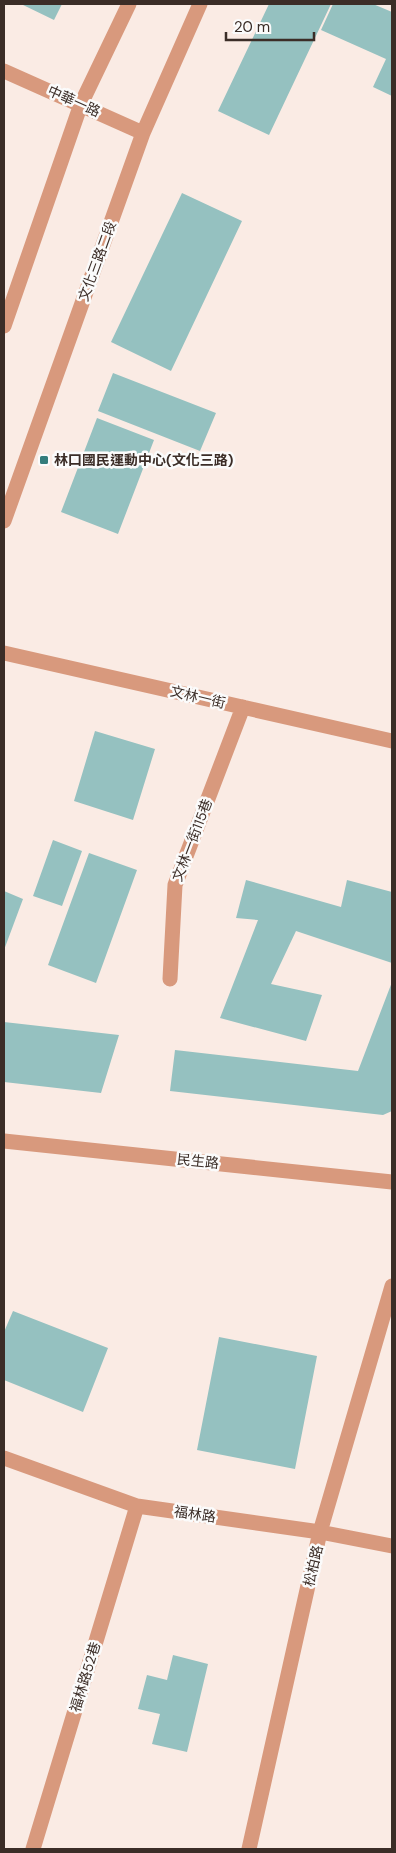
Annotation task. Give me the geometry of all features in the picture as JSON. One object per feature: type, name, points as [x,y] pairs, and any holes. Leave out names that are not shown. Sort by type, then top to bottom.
[{"type":"street","points":[[4,326],[81,104],[129,4]]},
{"type":"street","name":"文化三路二段","points":[[4,521],[143,133],[200,4]]},
{"type":"street","name":"中華一路","points":[[4,71],[143,133]]},
{"type":"street","name":"文林一街","points":[[4,653],[392,741]]},
{"type":"street","name":"文林一街115巷","points":[[170,979],[175,885],[243,707]]},
{"type":"street","name":"民生路","points":[[4,1140],[392,1182]]},
{"type":"street","name":"松柏路","points":[[249,1849],[320,1532],[392,1286]]},
{"type":"street","name":"福林路","points":[[4,1458],[138,1506],[320,1532],[392,1546]]},
{"type":"street","name":"福林路52巷","points":[[33,1849],[138,1506]]},
{"type":"building","points":[[21,4],[62,4],[54,20]]},
{"type":"building","points":[[269,4],[331,4],[269,135],[218,111]]},
{"type":"building","points":[[333,4],[373,4],[392,12],[392,96],[373,87],[386,59],[321,30]]},
{"type":"building","points":[[182,193],[242,221],[171,371],[111,342]]},
{"type":"building","points":[[113,373],[216,413],[200,451],[98,411]]},
{"type":"building","points":[[97,418],[154,440],[118,534],[61,512]]},
{"type":"building","points":[[95,731],[155,749],[133,820],[74,801]]},
{"type":"building","points":[[53,840],[82,851],[62,906],[33,896]]},
{"type":"building","points":[[89,853],[137,870],[96,983],[48,965]]},
{"type":"building","points":[[246,880],[341,907],[347,880],[392,892],[392,963],[296,931],[271,984],[322,995],[306,1041],[220,1018],[258,920],[236,918]]},
{"type":"building","points":[[4,891],[23,899],[4,950]]},
{"type":"building","points":[[392,982],[392,1111],[383,1115],[170,1091],[175,1050],[358,1071]]},
{"type":"building","points":[[4,1022],[119,1035],[101,1093],[4,1082]]},
{"type":"building","points":[[13,1311],[108,1348],[83,1412],[4,1380],[4,1332]]},
{"type":"building","points":[[219,1337],[317,1356],[295,1469],[197,1450]]},
{"type":"building","points":[[173,1655],[208,1664],[187,1752],[152,1744],[160,1714],[138,1709],[147,1675],[167,1680]]},
{"type":"place","name":"林口國民運動中心(文化三路)","points":[[44,460]]}]
